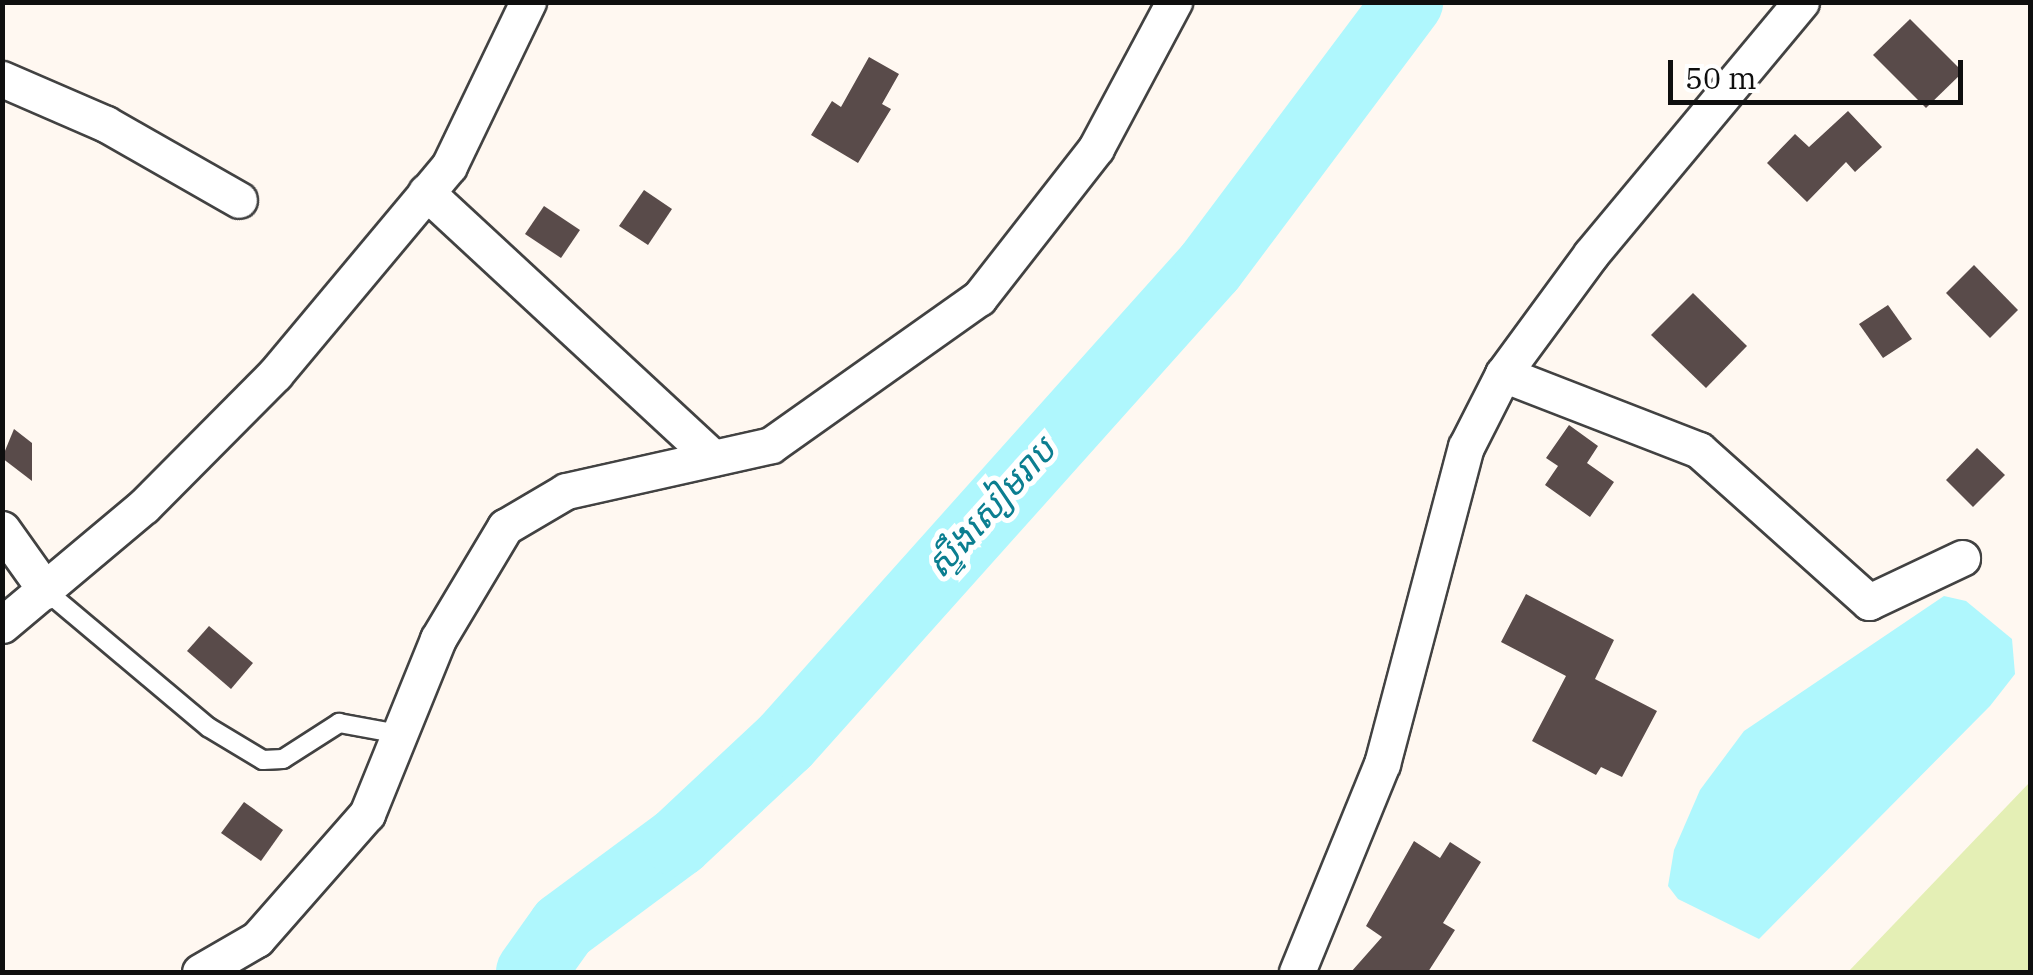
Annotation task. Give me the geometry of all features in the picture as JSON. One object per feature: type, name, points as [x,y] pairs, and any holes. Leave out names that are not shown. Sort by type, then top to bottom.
[{"type":"street","points":[[2,625],[46,591],[222,430],[449,166],[528,2]]},
{"type":"street","points":[[200,972],[258,939],[367,814],[438,639],[505,527],[566,491],[771,445],[979,298],[1096,148],[1174,2]]},
{"type":"street","points":[[1297,972],[1382,764],[1466,446],[1503,374],[1591,254],[1801,2]]},
{"type":"street","points":[[2,79],[106,124],[239,200]]},
{"type":"street","points":[[426,192],[712,458]]},
{"type":"street","points":[[1503,374],[1698,450],[1869,602],[1962,558]]},
{"type":"street","points":[[2,530],[46,591]]},
{"type":"lane","points":[[46,591],[208,727],[263,760],[283,759],[339,723],[400,734]]},
{"type":"green space","points":[[2030,782],[2030,972],[1848,972]]},
{"type":"water","points":[[1944,596],[1966,601],[2012,639],[2015,674],[1990,706],[1759,939],[1678,899],[1668,886],[1674,850],[1700,790],[1744,731]]},
{"type":"building","points":[[1910,19],[1963,72],[1926,108],[1873,55]]},
{"type":"building","points":[[869,57],[899,74],[882,104],[891,109],[858,163],[811,135],[832,101],[841,107]]},
{"type":"building","points":[[1848,111],[1882,147],[1855,172],[1846,162],[1807,202],[1767,163],[1795,134],[1809,147]]},
{"type":"building","points":[[644,190],[672,209],[648,245],[619,226]]},
{"type":"building","points":[[544,206],[580,230],[561,258],[525,234]]},
{"type":"building","points":[[1974,265],[2018,310],[1990,338],[1946,293]]},
{"type":"building","points":[[1693,293],[1747,346],[1706,388],[1651,335]]},
{"type":"building","points":[[1888,305],[1912,339],[1883,358],[1859,324]]},
{"type":"building","points":[[1569,425],[1598,446],[1587,463],[1614,482],[1590,517],[1545,485],[1558,466],[1546,458]]},
{"type":"building","points":[[14,429],[32,443],[32,481],[2,458]]},
{"type":"building","points":[[1977,448],[2005,475],[1973,507],[1946,480]]},
{"type":"building","points":[[1526,594],[1614,640],[1595,679],[1657,711],[1622,777],[1601,767],[1596,775],[1532,741],[1566,676],[1501,642]]},
{"type":"building","points":[[209,626],[253,663],[231,689],[187,651]]},
{"type":"building","points":[[244,802],[283,830],[261,861],[221,833]]},
{"type":"building","points":[[1414,841],[1440,858],[1450,842],[1481,862],[1443,923],[1455,930],[1428,972],[1351,972],[1382,937],[1366,926]]},
{"type":"waterway","name":"ស្ទឹងសៀមរាប","points":[[531,972],[563,927],[678,842],[785,742],[1210,267],[1408,2]]}]
